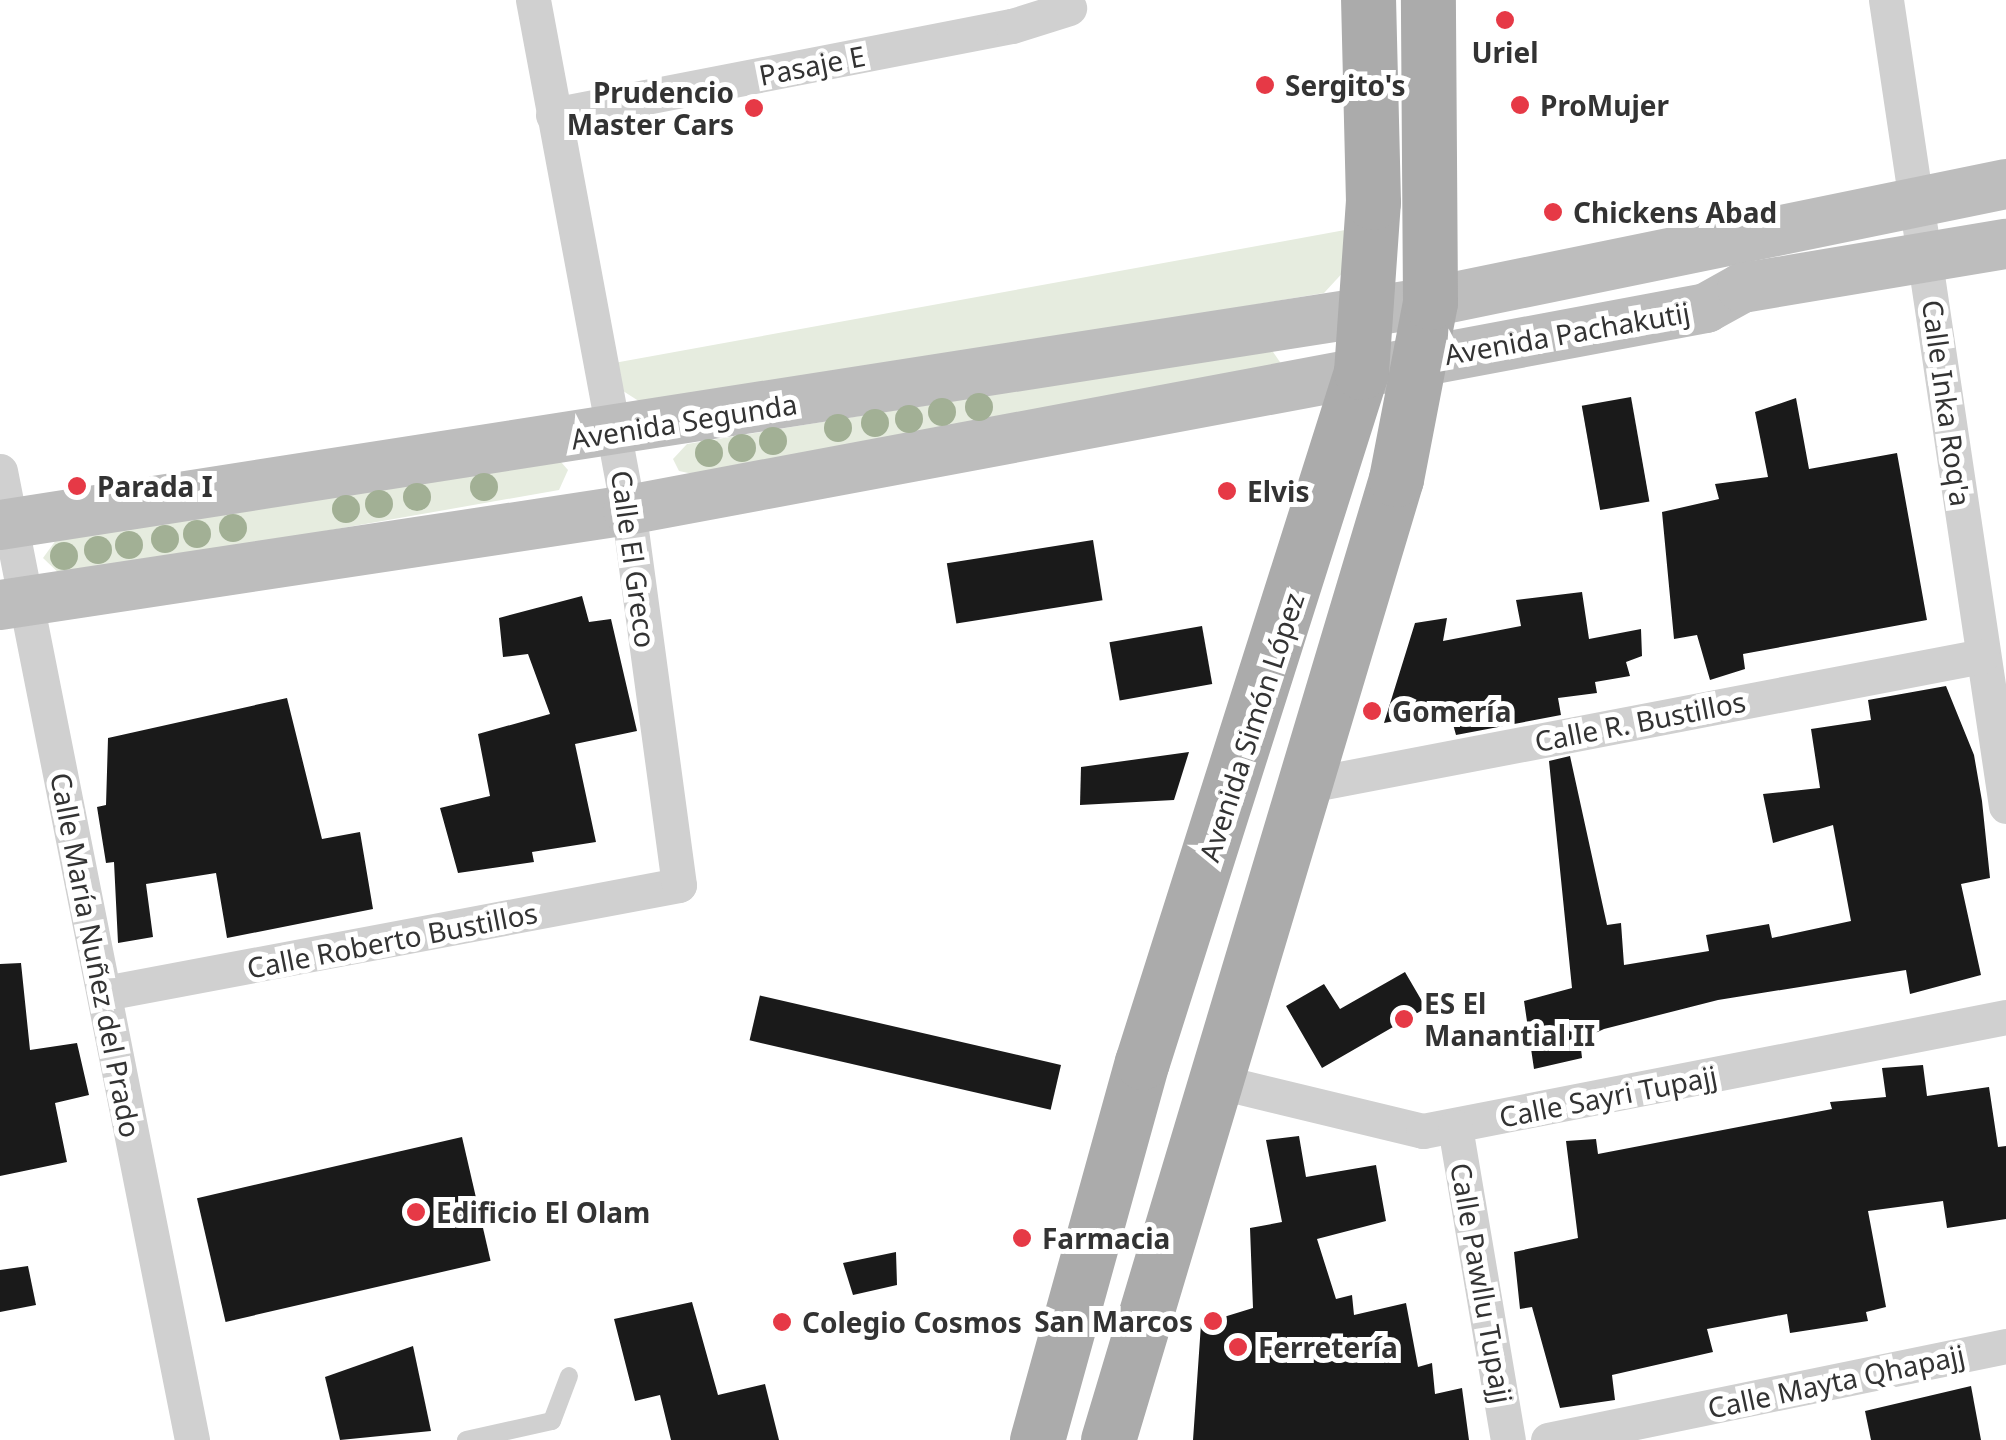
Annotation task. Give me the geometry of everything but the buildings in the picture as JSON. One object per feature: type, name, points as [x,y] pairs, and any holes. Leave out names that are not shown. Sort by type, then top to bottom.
[{"type":"main road","name":"Avenida Simón López","points":[[1038,1440],[1142,1062],[1361,372],[1367,312],[1374,93],[1368,0]]},
{"type":"main road","points":[[1108,1440],[1298,787],[1396,479],[1422,360],[1430,302],[1428,0]]},
{"type":"main road","name":"Avenida Pachakutij","points":[[1367,312],[2006,184]]},
{"type":"main road","name":"Avenida Pachakutij","points":[[1361,372],[1706,308],[1742,288],[2006,244]]},
{"type":"main road","name":"Avenida Segunda","points":[[6,524],[615,433],[1367,312]]},
{"type":"main road","points":[[13,603],[628,510],[1361,372]]},
{"type":"street","name":"Calle El Greco","points":[[533,0],[628,510],[680,885]]},
{"type":"street","name":"Calle Inka Roq'a","points":[[1886,0],[1920,201],[2006,806]]},
{"type":"street","name":"Pasaje E","points":[[553,116],[1012,26],[1069,8]]},
{"type":"street","name":"Calle María Nuñez del Prado","points":[[0,471],[13,603],[104,993],[192,1440]]},
{"type":"street","name":"Calle R. Bustillos","points":[[1298,787],[1982,656]]},
{"type":"street","name":"Calle Roberto Bustillos","points":[[104,993],[680,885]]},
{"type":"street","name":"Calle Sayri Tupajj","points":[[1212,1080],[1423,1131],[2006,1017]]},
{"type":"street","name":"Calle Pawllu Tupajj","points":[[1455,1127],[1508,1440]]},
{"type":"street","name":"Calle Mayta Qhapajj","points":[[1548,1440],[2006,1346]]},
{"type":"lane","points":[[466,1440],[552,1421],[570,1376]]},
{"type":"shaded area","points":[[1345,230],[1348,267],[1324,293],[648,407],[620,389],[614,363]]},
{"type":"shaded area","points":[[1271,349],[1282,365],[693,474],[679,471],[673,459],[687,444]]},
{"type":"shaded area","points":[[561,462],[568,470],[559,490],[63,577],[43,558],[56,540]]},
{"type":"place","name":"Uriel","points":[[1505,20]]},
{"type":"place","name":"Sergito's","points":[[1265,85]]},
{"type":"place","name":"ProMujer","points":[[1520,105]]},
{"type":"place","name":"Prudencio Master Cars","points":[[754,108]]},
{"type":"place","name":"Chickens Abad","points":[[1553,212]]},
{"type":"place","name":"Parada I","points":[[77,486]]},
{"type":"place","name":"Elvis","points":[[1227,491]]},
{"type":"place","name":"Gomería","points":[[1372,711]]},
{"type":"place","name":"ES El Manantial II","points":[[1404,1019]]},
{"type":"place","name":"Edificio El Olam","points":[[416,1212]]},
{"type":"place","name":"Farmacia","points":[[1022,1238]]},
{"type":"place","name":"San Marcos","points":[[1213,1321]]},
{"type":"place","name":"Colegio Cosmos","points":[[782,1322]]},
{"type":"place","name":"Ferretería","points":[[1238,1347]]}]
